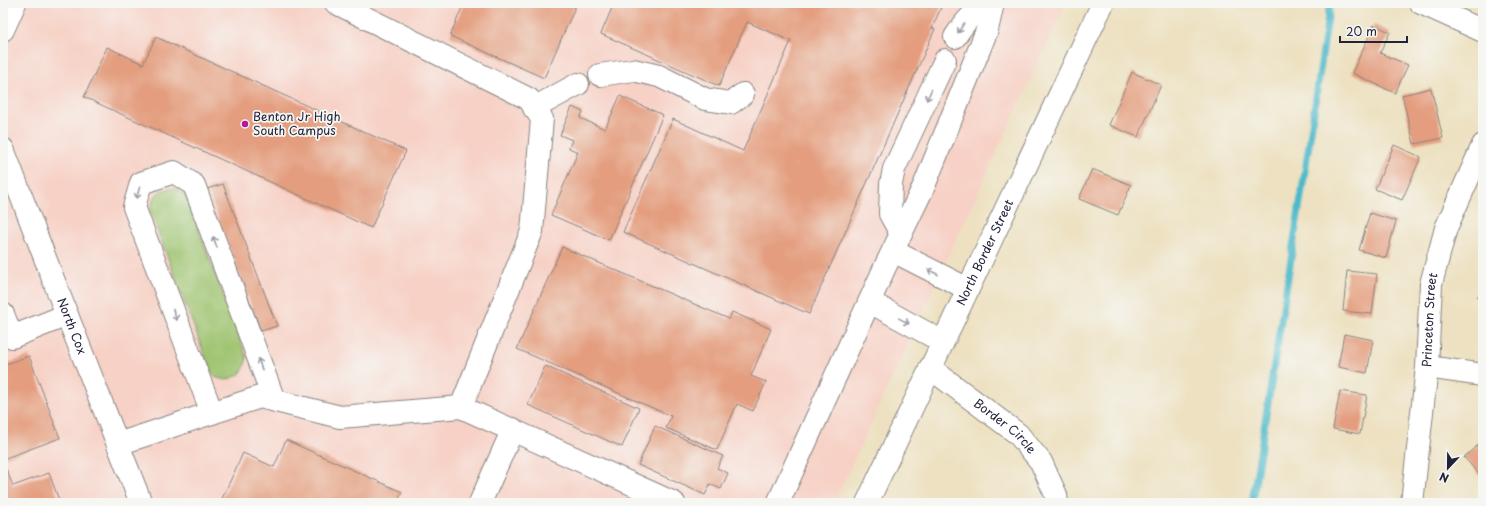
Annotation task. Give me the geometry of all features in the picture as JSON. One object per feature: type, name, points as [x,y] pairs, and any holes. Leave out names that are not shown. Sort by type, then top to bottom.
[{"type":"street","points":[[3,30],[15,3]]},
{"type":"street","points":[[336,3],[528,99],[542,119],[532,231],[461,406]]},
{"type":"street","name":"North Border Street","points":[[867,503],[1103,3]]},
{"type":"street","points":[[1421,3],[1483,31]]},
{"type":"street","points":[[955,37],[966,20],[979,10],[992,4]]},
{"type":"street","points":[[778,503],[924,186],[987,30],[992,4]]},
{"type":"street","points":[[945,60],[894,169],[891,184],[890,214],[897,243],[968,289]]},
{"type":"street","points":[[600,74],[633,70],[659,76],[706,99],[731,103],[743,94]]},
{"type":"street","points":[[534,108],[578,84]]},
{"type":"street","name":"Princeton Street","points":[[1412,503],[1427,367],[1431,284],[1446,228],[1483,145]]},
{"type":"street","name":"North Cox","points":[[3,149],[141,503]]},
{"type":"street","points":[[212,413],[134,207],[141,183],[174,172],[194,184],[274,400]]},
{"type":"street","points":[[870,302],[943,342]]},
{"type":"street","points":[[3,314],[12,337],[67,315]]},
{"type":"street","points":[[1427,367],[1483,375]]},
{"type":"street","name":"Border Circle","points":[[930,368],[1018,434],[1041,462],[1056,495],[1057,503]]},
{"type":"street","points":[[118,444],[260,397],[340,417],[461,406],[674,503]]},
{"type":"street","points":[[480,503],[513,430]]},
{"type":"shaded area","points":[[3,3],[1066,3],[834,503],[3,503]]},
{"type":"green space","points":[[174,188],[185,194],[247,358],[244,368],[239,375],[226,380],[217,378],[211,372],[150,211],[157,194],[163,190]]},
{"type":"building","points":[[464,3],[577,3],[544,78],[450,36]]},
{"type":"building","points":[[614,3],[943,3],[932,28],[935,29],[809,314],[623,232],[673,119],[743,151],[791,41],[747,22],[719,86],[601,34]]},
{"type":"building","points":[[1374,25],[1390,32],[1380,53],[1408,65],[1395,93],[1352,73]]},
{"type":"building","name":"Benton Jr High South Campus","points":[[156,37],[406,151],[371,228],[84,97],[107,47],[143,64]]},
{"type":"building","points":[[1132,72],[1161,85],[1138,137],[1109,125]]},
{"type":"building","points":[[1431,88],[1443,138],[1414,144],[1402,95]]},
{"type":"building","points":[[620,96],[663,115],[609,240],[551,215],[578,152],[569,148],[572,140],[560,135],[572,107],[583,112],[580,118],[605,129]]},
{"type":"building","points":[[1394,145],[1421,157],[1402,200],[1375,189]]},
{"type":"building","points":[[1092,169],[1131,185],[1118,215],[1079,199]]},
{"type":"building","points":[[223,184],[277,326],[261,331],[207,189]]},
{"type":"building","points":[[1370,213],[1396,221],[1386,258],[1359,250]]},
{"type":"building","points":[[562,247],[729,319],[732,312],[771,329],[751,376],[766,382],[753,411],[737,404],[717,450],[666,428],[671,416],[517,349]]},
{"type":"building","points":[[1347,271],[1377,274],[1372,314],[1343,311]]},
{"type":"building","points":[[1483,290],[1483,302],[1477,297]]},
{"type":"building","points":[[1344,334],[1373,340],[1367,373],[1338,367]]},
{"type":"building","points":[[29,356],[60,438],[3,459],[3,365]]},
{"type":"building","points":[[545,366],[639,408],[622,447],[528,405]]},
{"type":"building","points":[[1340,391],[1367,395],[1360,434],[1333,429]]},
{"type":"building","points":[[655,426],[723,456],[717,468],[728,473],[721,489],[710,484],[705,495],[638,465]]},
{"type":"building","points":[[286,440],[402,492],[397,503],[220,503],[243,453],[274,467]]},
{"type":"building","points":[[1483,441],[1483,479],[1464,457]]},
{"type":"building","points":[[3,461],[13,486],[49,473],[60,503],[3,503]]},
{"type":"waterway","points":[[1252,503],[1306,165],[1330,3]]},
{"type":"place","name":"Benton Jr High South Campus","points":[[245,124]]}]
